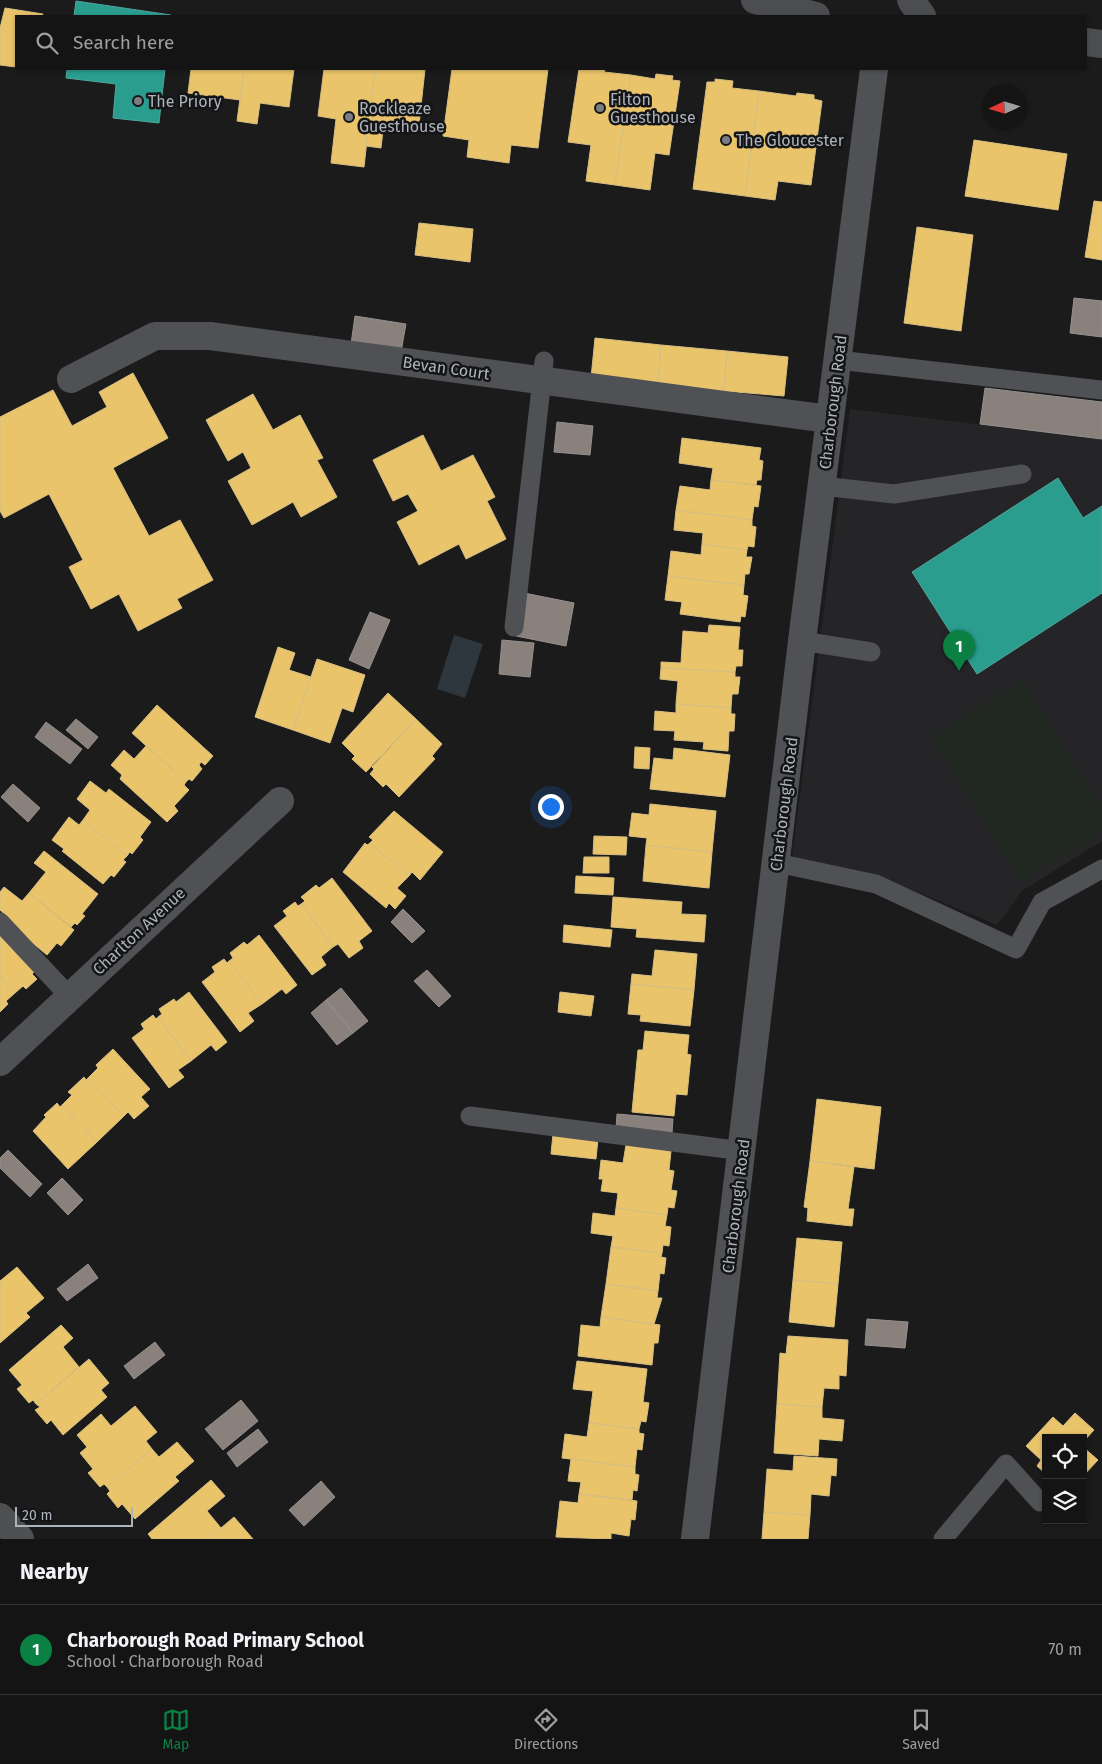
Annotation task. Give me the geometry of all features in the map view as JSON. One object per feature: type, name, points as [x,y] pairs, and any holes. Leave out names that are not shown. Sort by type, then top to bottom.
[{"type":"main road","points":[[755,0],[812,15]]},
{"type":"main road","points":[[911,0],[921,15]]},
{"type":"main road","points":[[1087,42],[1102,44]]},
{"type":"main road","points":[[0,1517],[20,1539]]},
{"type":"street","name":"Charborough Road","points":[[695,1539],[743,1151],[829,419],[874,70]]},
{"type":"street","name":"Bevan Court","points":[[72,379],[155,336],[210,336],[543,371],[829,419]]},
{"type":"street","name":"Charlton Avenue","points":[[0,1062],[280,801]]},
{"type":"lane","points":[[838,360],[1102,390]]},
{"type":"lane","points":[[514,627],[543,371]]},
{"type":"lane","points":[[822,486],[894,494],[1022,474]]},
{"type":"lane","points":[[802,641],[871,652]]},
{"type":"lane","points":[[777,863],[876,884],[1016,949],[1042,902],[1102,869]]},
{"type":"lane","points":[[0,922],[69,996]]},
{"type":"lane","points":[[470,1116],[743,1151]]},
{"type":"lane","points":[[943,1539],[1006,1464],[1040,1502]]},
{"type":"shaded area","points":[[850,409],[1102,439],[1102,841],[1022,891],[997,925],[874,874],[792,857]]},
{"type":"shaded area","points":[[454,635],[483,644],[465,698],[437,689]]},
{"type":"shaded area","points":[[1022,680],[1102,807],[1102,832],[1021,882],[931,737]]},
{"type":"building: Homes","points":[[5,8],[43,14],[15,15],[15,67],[0,65],[0,28]]},
{"type":"building: Homes","points":[[191,70],[244,70],[240,100],[188,93]]},
{"type":"building: Homes","points":[[244,70],[294,70],[289,107],[260,103],[257,124],[237,121]]},
{"type":"building: Homes","name":"Rockleaze Guesthouse","points":[[324,70],[375,70],[364,167],[331,163],[336,119],[318,116]]},
{"type":"building: Homes","points":[[375,70],[425,70],[419,125],[384,121],[381,148],[366,146]]},
{"type":"building: Homes","points":[[452,70],[548,70],[538,148],[511,145],[509,163],[467,157],[469,140],[443,136]]},
{"type":"building: Homes","name":"Filton Guesthouse","points":[[579,70],[605,70],[604,72],[631,75],[615,185],[586,181],[591,145],[568,142]]},
{"type":"building: Homes","points":[[656,74],[673,76],[672,80],[680,81],[669,155],[655,153],[650,190],[615,185],[631,75],[655,79]]},
{"type":"building: Homes","name":"The Gloucester","points":[[715,79],[733,81],[732,88],[759,91],[745,196],[693,189],[707,82],[715,82]]},
{"type":"building: Homes","points":[[759,91],[796,96],[797,93],[814,95],[814,99],[822,101],[811,185],[778,181],[775,200],[745,196]]},
{"type":"building: Homes","points":[[974,140],[1067,154],[1058,210],[965,196]]},
{"type":"building: Homes","points":[[1094,201],[1102,202],[1102,260],[1085,257]]},
{"type":"building: Homes","points":[[419,223],[473,229],[470,262],[415,255]]},
{"type":"building: Homes","points":[[917,227],[973,235],[961,331],[904,323]]},
{"type":"building: Homes","points":[[595,338],[661,345],[658,384],[591,378]]},
{"type":"building: Homes","points":[[661,345],[727,351],[724,391],[658,384]]},
{"type":"building: Homes","points":[[727,351],[788,357],[784,396],[724,391]]},
{"type":"building: Homes","points":[[133,373],[168,438],[113,468],[149,536],[180,520],[213,580],[177,599],[182,608],[138,631],[119,594],[91,609],[69,567],[83,560],[49,494],[4,518],[0,511],[0,417],[53,390],[72,426],[107,407],[99,392]]},
{"type":"building: Homes","points":[[253,394],[273,430],[300,415],[323,458],[317,460],[337,497],[301,517],[293,502],[252,525],[228,481],[251,468],[243,452],[228,461],[206,420]]},
{"type":"building: Homes","points":[[423,435],[441,471],[473,455],[495,497],[487,501],[506,539],[466,559],[459,544],[419,565],[397,522],[418,511],[408,494],[393,501],[373,460]]},
{"type":"building: Homes","points":[[682,438],[761,448],[759,460],[763,461],[761,480],[757,480],[756,485],[711,480],[713,468],[679,463]]},
{"type":"building: Homes","points":[[711,480],[761,486],[758,507],[754,506],[752,520],[676,510],[680,486],[710,490]]},
{"type":"building: Homes","points":[[676,510],[752,520],[752,526],[756,527],[754,547],[748,546],[747,550],[702,544],[703,533],[674,530]]},
{"type":"building: Homes","points":[[702,544],[747,550],[746,557],[752,557],[749,574],[745,574],[744,585],[668,576],[671,551],[701,555]]},
{"type":"building: Homes","points":[[668,576],[744,585],[743,595],[748,596],[745,617],[741,616],[740,622],[680,614],[682,602],[665,600]]},
{"type":"building: Homes","points":[[709,625],[740,627],[738,650],[743,650],[742,666],[736,666],[735,672],[661,668],[661,662],[681,663],[683,631],[708,633]]},
{"type":"building: Homes","points":[[278,647],[295,653],[289,670],[311,677],[293,730],[255,717]]},
{"type":"building: Homes","points":[[317,659],[365,675],[353,712],[342,708],[330,743],[293,730]]},
{"type":"building: Homes","points":[[661,668],[735,672],[735,677],[740,677],[738,694],[732,694],[731,708],[676,704],[678,681],[660,679]]},
{"type":"building: Homes","points":[[388,693],[416,719],[366,772],[352,759],[355,756],[342,743]]},
{"type":"building: Homes","points":[[676,704],[731,708],[731,714],[735,714],[734,731],[729,731],[728,751],[703,749],[704,742],[674,740],[675,731],[654,730],[655,711],[676,713]]},
{"type":"building: Homes","points":[[157,705],[213,756],[205,765],[201,762],[199,765],[202,769],[192,781],[189,779],[186,782],[132,733]]},
{"type":"building: Homes","points":[[416,719],[442,744],[432,756],[435,759],[399,797],[386,784],[383,787],[370,774],[374,769],[372,767]]},
{"type":"building: Homes","points":[[146,746],[186,782],[184,785],[189,790],[174,806],[178,811],[167,822],[120,779],[122,775],[111,765],[124,750],[134,759]]},
{"type":"building: Homes","points":[[635,747],[650,748],[649,769],[634,768]]},
{"type":"building: Homes","points":[[674,748],[730,755],[725,797],[650,789],[654,758],[673,760]]},
{"type":"building: Homes","points":[[90,781],[106,793],[109,789],[151,822],[140,837],[143,840],[132,854],[130,852],[127,856],[83,820],[90,810],[77,799]]},
{"type":"building: Homes","points":[[650,804],[716,811],[712,852],[646,845],[647,838],[629,836],[632,813],[649,815]]},
{"type":"building: Homes","points":[[394,811],[443,852],[420,880],[412,872],[409,876],[370,843],[373,840],[369,837]]},
{"type":"building: Homes","points":[[69,817],[79,825],[83,820],[127,856],[123,860],[126,862],[114,877],[111,875],[103,884],[62,851],[64,849],[52,840]]},
{"type":"building: Homes","points":[[594,836],[627,837],[626,855],[593,854]]},
{"type":"building: Homes","points":[[365,843],[367,845],[370,843],[409,876],[397,888],[406,896],[395,909],[389,903],[386,908],[343,872]]},
{"type":"building: Homes","points":[[646,845],[712,852],[709,888],[643,881]]},
{"type":"building: Homes","points":[[44,851],[98,894],[82,914],[85,916],[77,925],[75,923],[71,927],[29,893],[46,872],[34,863]]},
{"type":"building: Homes","points":[[584,857],[609,857],[609,873],[583,873]]},
{"type":"building: Homes","points":[[576,876],[614,878],[613,895],[575,893]]},
{"type":"building: Homes","points":[[332,878],[372,931],[359,941],[363,948],[349,958],[338,944],[333,947],[301,904],[305,901],[301,897],[316,885],[319,888]]},
{"type":"building: Homes","points":[[4,887],[22,901],[29,893],[74,930],[61,946],[57,943],[47,955],[6,921],[9,918],[0,910],[0,892]]},
{"type":"building: Homes","points":[[613,897],[682,902],[681,914],[706,915],[704,942],[636,937],[637,929],[611,927]]},
{"type":"building: Homes","points":[[295,902],[298,906],[301,904],[333,947],[321,957],[326,965],[312,975],[274,926],[287,916],[283,911]]},
{"type":"building: Homes","points":[[564,925],[612,930],[610,947],[563,942]]},
{"type":"building: Homes","points":[[0,929],[37,969],[32,974],[37,979],[26,989],[23,986],[15,993],[0,976]]},
{"type":"building: Homes","points":[[259,935],[297,985],[286,994],[282,989],[262,1004],[229,961],[233,958],[230,953],[244,942],[247,945]]},
{"type":"building: Homes","points":[[655,950],[697,954],[694,990],[631,984],[632,974],[652,976]]},
{"type":"building: Homes","points":[[224,959],[227,963],[229,961],[262,1004],[248,1013],[254,1021],[240,1032],[202,982],[215,972],[212,967]]},
{"type":"building: Homes","points":[[0,976],[15,993],[6,1001],[8,1004],[0,1012]]},
{"type":"building: Homes","points":[[631,984],[694,990],[690,1026],[640,1021],[641,1015],[628,1014]]},
{"type":"building: Homes","points":[[189,992],[227,1042],[216,1051],[211,1045],[191,1061],[158,1017],[162,1014],[159,1009],[174,999],[176,1002]]},
{"type":"building: Homes","points":[[560,992],[594,996],[591,1016],[558,1012]]},
{"type":"building: Homes","points":[[153,1015],[156,1019],[158,1017],[191,1061],[178,1070],[184,1077],[169,1088],[132,1038],[144,1029],[141,1024]]},
{"type":"building: Homes","points":[[645,1031],[689,1035],[687,1054],[691,1055],[687,1095],[676,1094],[674,1116],[632,1112],[638,1050],[643,1050]]},
{"type":"building: Homes","points":[[113,1049],[150,1089],[141,1097],[149,1106],[134,1119],[128,1112],[124,1116],[88,1078],[98,1068],[96,1065]]},
{"type":"building: Homes","points":[[84,1077],[86,1080],[88,1078],[124,1116],[97,1142],[62,1105],[72,1095],[68,1092]]},
{"type":"building: Homes","points":[[817,1099],[881,1107],[874,1169],[810,1161]]},
{"type":"building: Homes","points":[[57,1103],[60,1107],[62,1105],[97,1142],[68,1169],[33,1131],[46,1117],[44,1115]]},
{"type":"building: Homes","points":[[553,1134],[598,1139],[596,1159],[551,1154]]},
{"type":"building: Homes","points":[[626,1145],[671,1151],[669,1170],[674,1171],[671,1190],[677,1191],[674,1208],[668,1207],[667,1215],[616,1208],[618,1193],[601,1191],[603,1179],[599,1179],[601,1160],[623,1163]]},
{"type":"building: Homes","points":[[810,1161],[854,1167],[848,1209],[854,1209],[852,1226],[807,1221],[808,1208],[804,1207]]},
{"type":"building: Homes","points":[[616,1208],[667,1215],[665,1226],[671,1227],[669,1246],[663,1245],[662,1253],[611,1247],[613,1236],[591,1233],[593,1213],[615,1216]]},
{"type":"building: Homes","points":[[797,1238],[842,1242],[838,1284],[793,1280]]},
{"type":"building: Homes","points":[[611,1247],[662,1253],[661,1257],[666,1258],[664,1274],[660,1273],[658,1291],[606,1284]]},
{"type":"building: Homes","points":[[17,1267],[44,1298],[26,1313],[30,1317],[0,1343],[0,1281]]},
{"type":"building: Homes","points":[[793,1280],[838,1284],[834,1327],[789,1322]]},
{"type":"building: Homes","points":[[606,1284],[658,1291],[657,1298],[662,1298],[654,1324],[601,1317]]},
{"type":"building: Homes","points":[[601,1317],[660,1325],[658,1343],[654,1343],[652,1365],[578,1356],[581,1325],[600,1327]]},
{"type":"building: Homes","points":[[61,1325],[73,1338],[63,1347],[79,1367],[36,1404],[33,1400],[29,1403],[17,1389],[22,1385],[9,1370]]},
{"type":"building: Homes","points":[[788,1336],[848,1340],[846,1376],[839,1375],[839,1389],[824,1388],[822,1407],[777,1404],[780,1353],[786,1354]]},
{"type":"building: Homes","points":[[89,1359],[109,1383],[101,1390],[107,1397],[63,1435],[51,1420],[47,1424],[35,1410],[40,1407],[36,1404]]},
{"type":"building: Homes","points":[[577,1361],[647,1369],[643,1402],[649,1403],[646,1422],[641,1421],[639,1429],[589,1423],[593,1391],[573,1389]]},
{"type":"building: Homes","points":[[777,1404],[822,1407],[822,1418],[844,1420],[842,1441],[819,1439],[818,1456],[774,1453]]},
{"type":"building: Homes","points":[[135,1406],[157,1432],[146,1441],[152,1449],[107,1487],[104,1484],[100,1487],[88,1473],[93,1469],[80,1453],[87,1447],[77,1435],[101,1414],[111,1426]]},
{"type":"building: Homes","points":[[1075,1413],[1094,1430],[1087,1438],[1087,1434],[1042,1434],[1042,1470],[1037,1466],[1041,1460],[1026,1446],[1053,1417],[1063,1426]]},
{"type":"building: Homes","points":[[589,1423],[639,1429],[639,1433],[644,1434],[642,1450],[637,1449],[635,1467],[562,1458],[565,1434],[587,1437]]},
{"type":"building: Homes","points":[[177,1442],[194,1461],[175,1477],[179,1481],[135,1519],[122,1504],[118,1508],[107,1494],[110,1491],[107,1487],[152,1449],[159,1457]]},
{"type":"building: Homes","points":[[1087,1450],[1098,1460],[1087,1472]]},
{"type":"building: Homes","points":[[794,1456],[837,1459],[836,1476],[831,1475],[829,1496],[811,1494],[810,1515],[764,1512],[767,1469],[793,1471]]},
{"type":"building: Homes","points":[[571,1459],[635,1467],[635,1474],[639,1475],[637,1491],[633,1490],[632,1500],[579,1494],[581,1482],[568,1481]]},
{"type":"building: Homes","points":[[211,1480],[225,1496],[207,1511],[221,1528],[208,1539],[152,1539],[148,1534]]},
{"type":"building: Homes","points":[[579,1494],[637,1501],[635,1520],[631,1519],[629,1536],[611,1533],[611,1539],[556,1537],[560,1501],[578,1503]]},
{"type":"building: Homes","points":[[764,1512],[810,1515],[808,1539],[762,1539]]},
{"type":"building: Homes","points":[[234,1517],[253,1539],[208,1539]]},
{"type":"building: Schools","points":[[76,1],[171,15],[74,15]]},
{"type":"building: Schools","name":"The Priory","points":[[67,70],[165,70],[159,123],[113,118],[116,84],[66,78]]},
{"type":"building: Schools","points":[[1058,478],[1083,518],[1102,506],[1102,593],[977,674],[912,572]]},
{"type":"building: Industry","points":[[1074,298],[1102,301],[1102,337],[1070,333]]},
{"type":"building: Industry","points":[[355,316],[406,324],[401,352],[351,344]]},
{"type":"building: Industry","points":[[985,388],[1102,402],[1102,439],[980,424]]},
{"type":"building: Industry","points":[[557,422],[593,426],[590,455],[554,452]]},
{"type":"building: Industry","points":[[524,593],[574,603],[566,646],[516,636]]},
{"type":"building: Industry","points":[[370,612],[390,620],[369,669],[349,660]]},
{"type":"building: Industry","points":[[502,640],[534,643],[530,677],[499,674]]},
{"type":"building: Industry","points":[[76,719],[98,737],[88,749],[66,730]]},
{"type":"building: Industry","points":[[46,722],[82,749],[70,764],[35,737]]},
{"type":"building: Industry","points":[[13,784],[40,808],[28,822],[1,797]]},
{"type":"building: Industry","points":[[403,909],[425,931],[412,943],[391,922]]},
{"type":"building: Industry","points":[[427,970],[451,996],[439,1007],[414,981]]},
{"type":"building: Industry","points":[[341,988],[368,1021],[353,1033],[326,1000]]},
{"type":"building: Industry","points":[[326,1000],[353,1033],[337,1045],[311,1013]]},
{"type":"building: Industry","points":[[617,1114],[673,1119],[672,1133],[616,1128]]},
{"type":"building: Industry","points":[[8,1150],[42,1184],[30,1197],[0,1168],[0,1158]]},
{"type":"building: Industry","points":[[62,1178],[83,1200],[68,1215],[47,1193]]},
{"type":"building: Industry","points":[[88,1264],[98,1278],[67,1301],[57,1289]]},
{"type":"building: Industry","points":[[867,1319],[908,1322],[905,1348],[865,1345]]},
{"type":"building: Industry","points":[[155,1342],[165,1355],[134,1379],[124,1366]]},
{"type":"building: Industry","points":[[241,1400],[258,1421],[223,1450],[205,1429]]},
{"type":"building: Industry","points":[[258,1429],[268,1442],[237,1467],[227,1453]]},
{"type":"building: Industry","points":[[321,1481],[335,1497],[304,1526],[289,1510]]},
{"type":"place","name":"The Priory","points":[[138,101]]},
{"type":"place","name":"Filton Guesthouse","points":[[600,108]]},
{"type":"place","name":"Rockleaze Guesthouse","points":[[349,117]]},
{"type":"place","name":"The Gloucester","points":[[726,140]]},
{"type":"place","name":"Charborough Road Primary School","points":[[959,671]]}]
